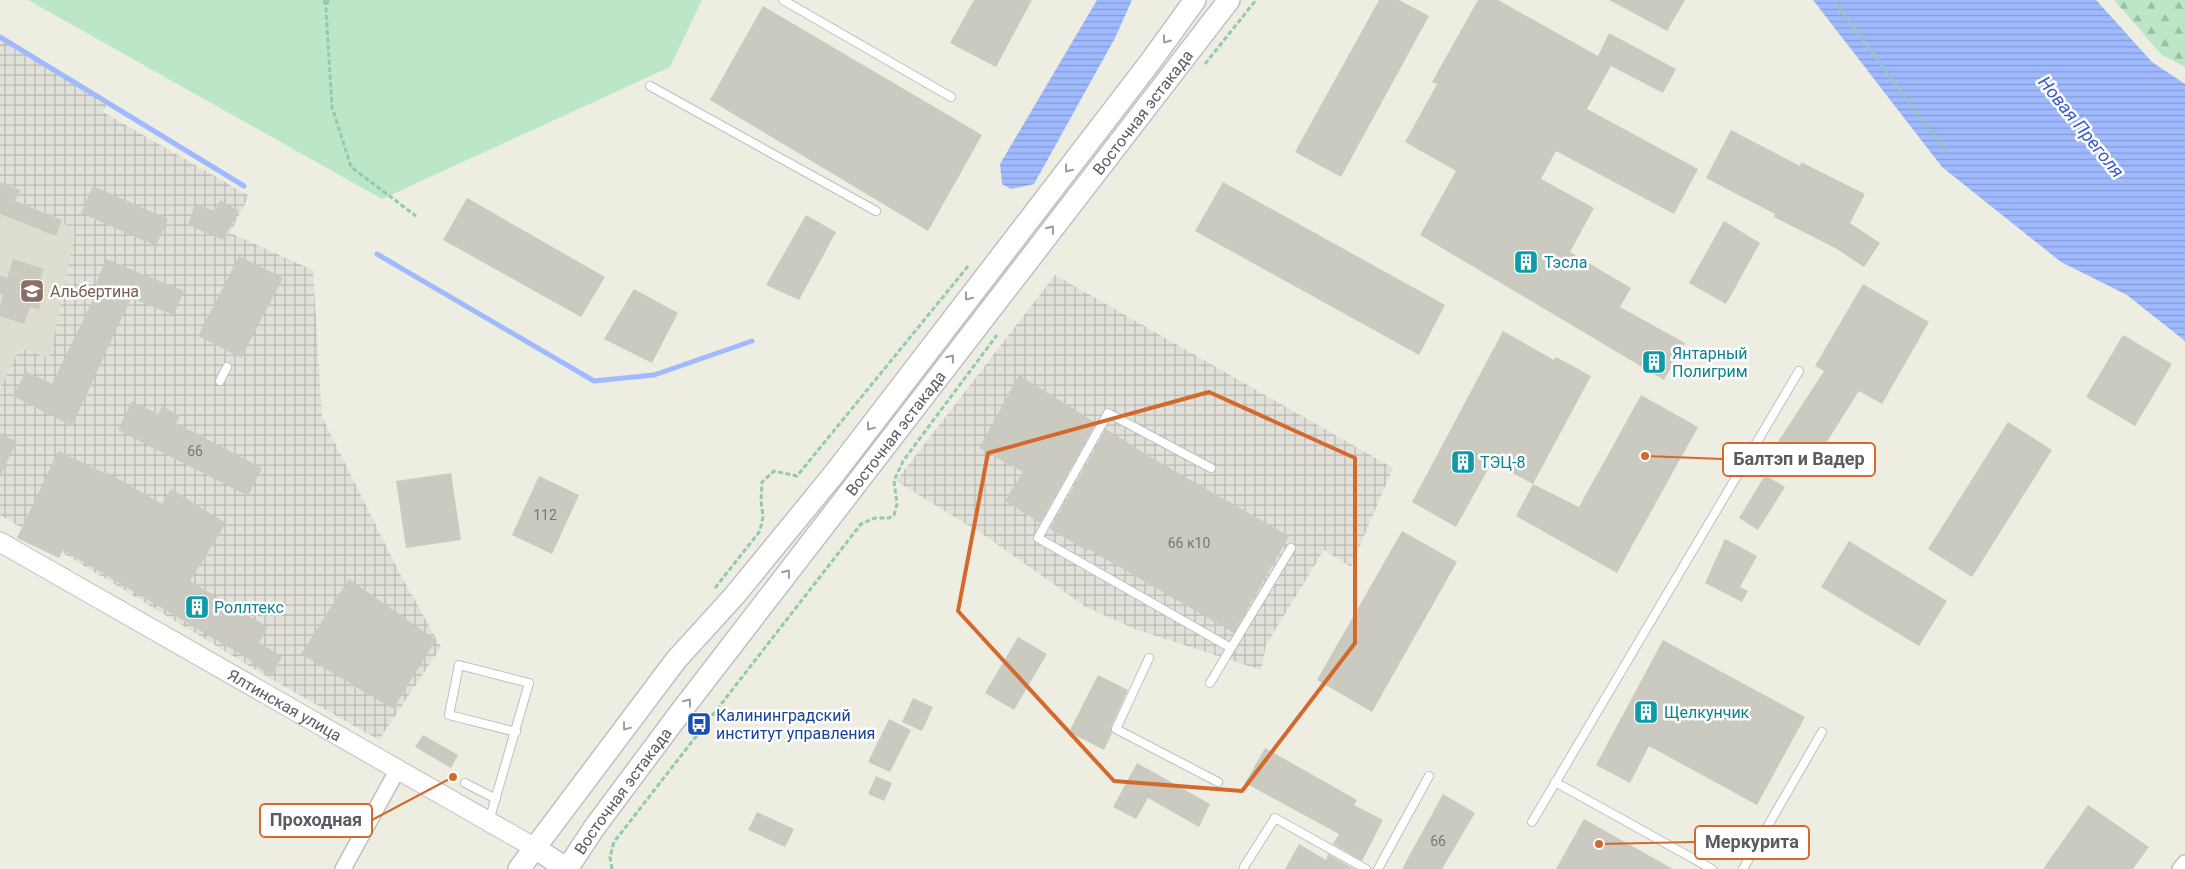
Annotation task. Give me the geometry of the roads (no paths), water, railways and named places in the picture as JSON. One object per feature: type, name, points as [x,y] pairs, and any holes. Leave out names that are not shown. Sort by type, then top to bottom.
[{"type":"main road","name":"Восточная эстакада","points":[[519,869],[676,660],[735,595],[834,474],[1151,61],[1194,0]]},
{"type":"main road","name":"Восточная эстакада","points":[[567,869],[594,828],[682,710],[1229,0]]},
{"type":"main road","name":"Ялтинская улица","points":[[535,848],[567,869]]},
{"type":"street","name":"Ялтинская улица","points":[[0,542],[535,848]]},
{"type":"street","points":[[343,869],[398,769]]},
{"type":"street","points":[[2180,869],[2185,863]]},
{"type":"lane","points":[[783,0],[951,97]]},
{"type":"lane","points":[[650,86],[876,211]]},
{"type":"lane","points":[[220,380],[227,367]]},
{"type":"lane","points":[[1532,822],[1799,372]]},
{"type":"lane","points":[[1211,468],[1108,413],[1038,538],[1231,648]]},
{"type":"lane","points":[[1210,683],[1291,548]]},
{"type":"lane","points":[[1149,658],[1116,729],[1218,782]]},
{"type":"lane","points":[[489,821],[516,732],[529,683],[459,665],[449,715],[516,732]]},
{"type":"lane","points":[[1743,869],[1822,732]]},
{"type":"lane","points":[[1378,869],[1429,776]]},
{"type":"lane","points":[[1555,782],[1712,869]]},
{"type":"lane","points":[[465,783],[496,799]]},
{"type":"lane","points":[[1244,867],[1275,818],[1366,869]]},
{"type":"water","points":[[1097,0],[1132,0],[1115,38],[1034,184],[1011,189],[1002,184],[1000,164]]},
{"type":"water","name":"Новая Преголя","points":[[1813,0],[2096,0],[2152,62],[2185,84],[2185,341],[2127,295],[2061,262],[1942,167]]},
{"type":"waterway","points":[[0,37],[244,186]]},
{"type":"waterway","points":[[377,254],[594,381],[654,375],[752,341]]},
{"type":"place","name":"Тэсла","points":[[1526,262]]},
{"type":"place","name":"Альбертина","points":[[32,291]]},
{"type":"place","name":"Янтарный Полигрим","points":[[1654,362]]},
{"type":"place","name":"Балтэп и Вадер","points":[[1645,456]]},
{"type":"place","name":"ТЭЦ-8","points":[[1463,462]]},
{"type":"place","name":"Роллтекс","points":[[197,607]]},
{"type":"place","name":"Щелкунчик","points":[[1646,712]]},
{"type":"place","name":"Калининградский институт управления","points":[[699,724]]},
{"type":"place","name":"Проходная","points":[[453,777]]},
{"type":"place","name":"Меркурита","points":[[1599,844]]}]
